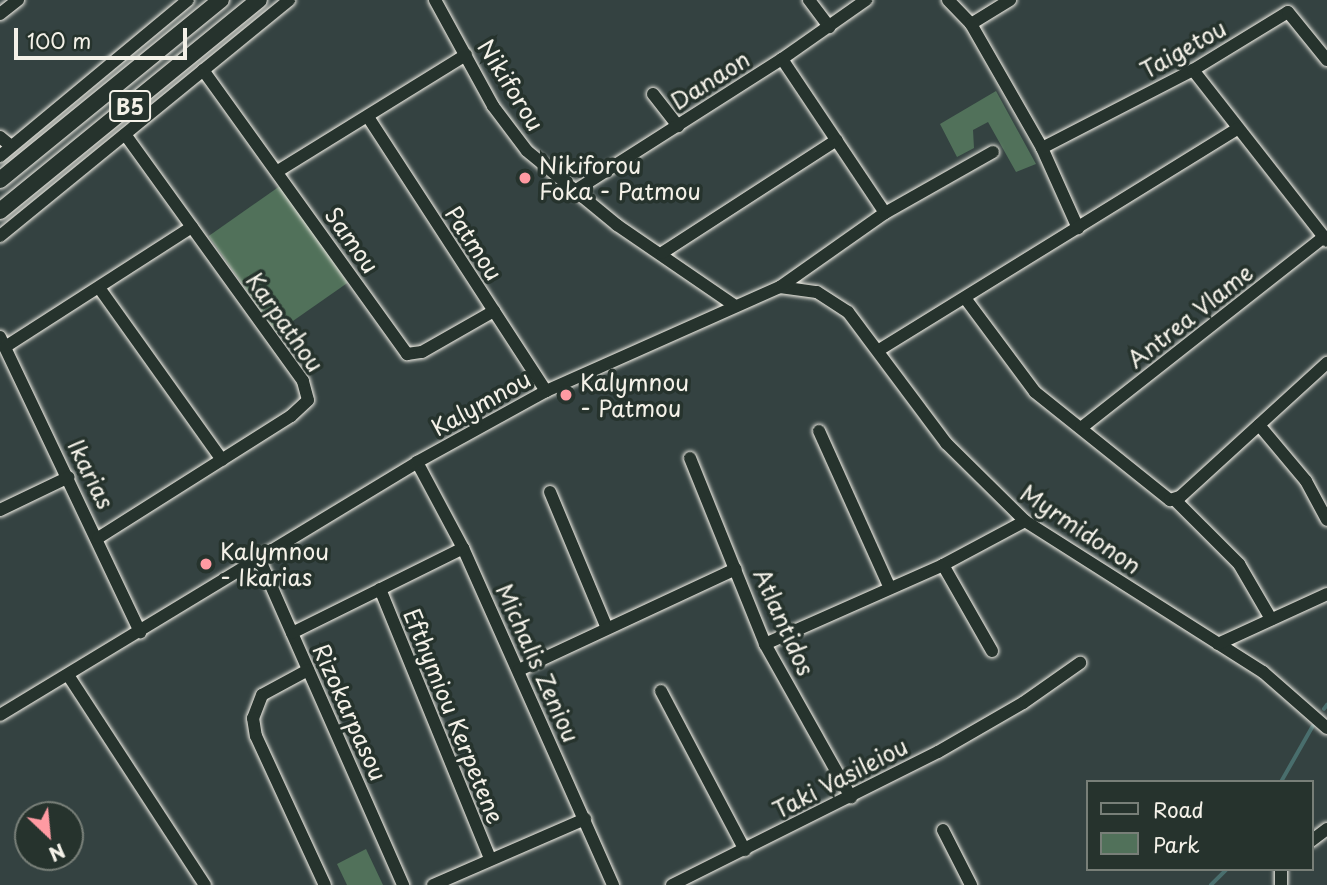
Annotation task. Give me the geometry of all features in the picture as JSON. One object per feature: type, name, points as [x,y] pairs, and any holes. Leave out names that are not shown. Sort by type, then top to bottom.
[{"type":"main road","name":"B5","points":[[0,180],[221,0]]},
{"type":"main road","name":"B5","points":[[0,211],[259,0]]},
{"type":"street","points":[[0,14],[18,0]]},
{"type":"street","points":[[0,156],[188,0]]},
{"type":"street","points":[[0,236],[289,0]]},
{"type":"street","name":"Nikiforou","points":[[435,0],[493,107],[527,151],[573,192],[734,305]]},
{"type":"street","points":[[809,0],[829,27]]},
{"type":"street","name":"Danaon","points":[[573,192],[782,60],[866,0]]},
{"type":"street","points":[[948,0],[971,24],[1042,148],[1078,228]]},
{"type":"street","points":[[971,24],[1010,0]]},
{"type":"street","name":"Taigetou","points":[[1042,148],[1193,71],[1288,12],[1327,60]]},
{"type":"street","points":[[278,171],[466,55]]},
{"type":"street","points":[[782,60],[885,213]]},
{"type":"street","name":"Samou","points":[[204,70],[407,354],[416,356],[494,311]]},
{"type":"street","points":[[1193,71],[1326,239]]},
{"type":"street","points":[[653,94],[677,126]]},
{"type":"street","name":"Patmou","points":[[368,117],[546,391]]},
{"type":"street","points":[[879,350],[1237,129]]},
{"type":"street","name":"Karpathou","points":[[98,538],[302,408],[307,391],[125,134]]},
{"type":"street","points":[[0,137],[11,146]]},
{"type":"street","points":[[662,253],[836,140]]},
{"type":"street","name":"Kalymnou","points":[[0,715],[140,632],[258,556],[417,462],[546,391],[734,305],[780,287],[885,213],[993,152]]},
{"type":"street","points":[[3,342],[100,289],[192,227]]},
{"type":"street","name":"Antrea Vlame","points":[[1082,428],[1326,239]]},
{"type":"street","name":"Myrmidonon","points":[[780,287],[806,288],[829,298],[848,313],[879,350],[893,376],[946,443],[1025,521],[1263,672],[1326,722]]},
{"type":"street","points":[[100,289],[222,460]]},
{"type":"street","points":[[965,298],[1035,392],[1082,428],[1156,493],[1175,500],[1239,564],[1271,619]]},
{"type":"street","name":"Ikarias","points":[[3,342],[98,538],[140,632]]},
{"type":"street","points":[[1175,500],[1327,363]]},
{"type":"street","points":[[1259,425],[1306,481],[1327,520]]},
{"type":"street","points":[[819,431],[890,588]]},
{"type":"street","name":"Atlantidos","points":[[690,458],[765,644],[851,797]]},
{"type":"street","name":"Michalis Zeniou","points":[[417,462],[463,548],[613,885]]},
{"type":"street","points":[[0,510],[69,477]]},
{"type":"street","points":[[550,492],[607,628]]},
{"type":"street","points":[[765,644],[943,565],[1025,521]]},
{"type":"street","points":[[292,633],[463,548]]},
{"type":"street","name":"Rizokarpasou","points":[[258,556],[403,885]]},
{"type":"street","points":[[943,565],[992,651]]},
{"type":"street","points":[[519,670],[736,569]]},
{"type":"street","name":"Efthymiou Kerpetene","points":[[380,589],[490,859]]},
{"type":"street","points":[[1218,644],[1327,594]]},
{"type":"street","name":"Taki Vasileiou","points":[[672,885],[851,797],[1023,703],[1080,663]]},
{"type":"street","points":[[308,670],[262,695],[253,718],[256,736],[325,885]]},
{"type":"street","points":[[68,675],[205,885]]},
{"type":"street","points":[[661,691],[745,849]]},
{"type":"street","points":[[433,885],[585,819]]},
{"type":"street","points":[[943,830],[971,885]]},
{"type":"green space","points":[[996,91],[1036,164],[1016,172],[988,122],[973,130],[974,148],[957,157],[940,124]]},
{"type":"green space","points":[[280,186],[348,283],[276,333],[209,236]]},
{"type":"green space","points":[[366,849],[383,885],[347,885],[337,864]]},
{"type":"waterway","points":[[1324,709],[1327,705]]},
{"type":"waterway","points":[[1282,780],[1313,726]]},
{"type":"waterway","points":[[1211,885],[1225,871]]},
{"type":"place","name":"Nikiforou Foka - Patmou","points":[[525,178]]},
{"type":"place","name":"Kalymnou - Patmou","points":[[566,395]]},
{"type":"place","name":"Kalymnou - Ikarias","points":[[206,564]]}]
